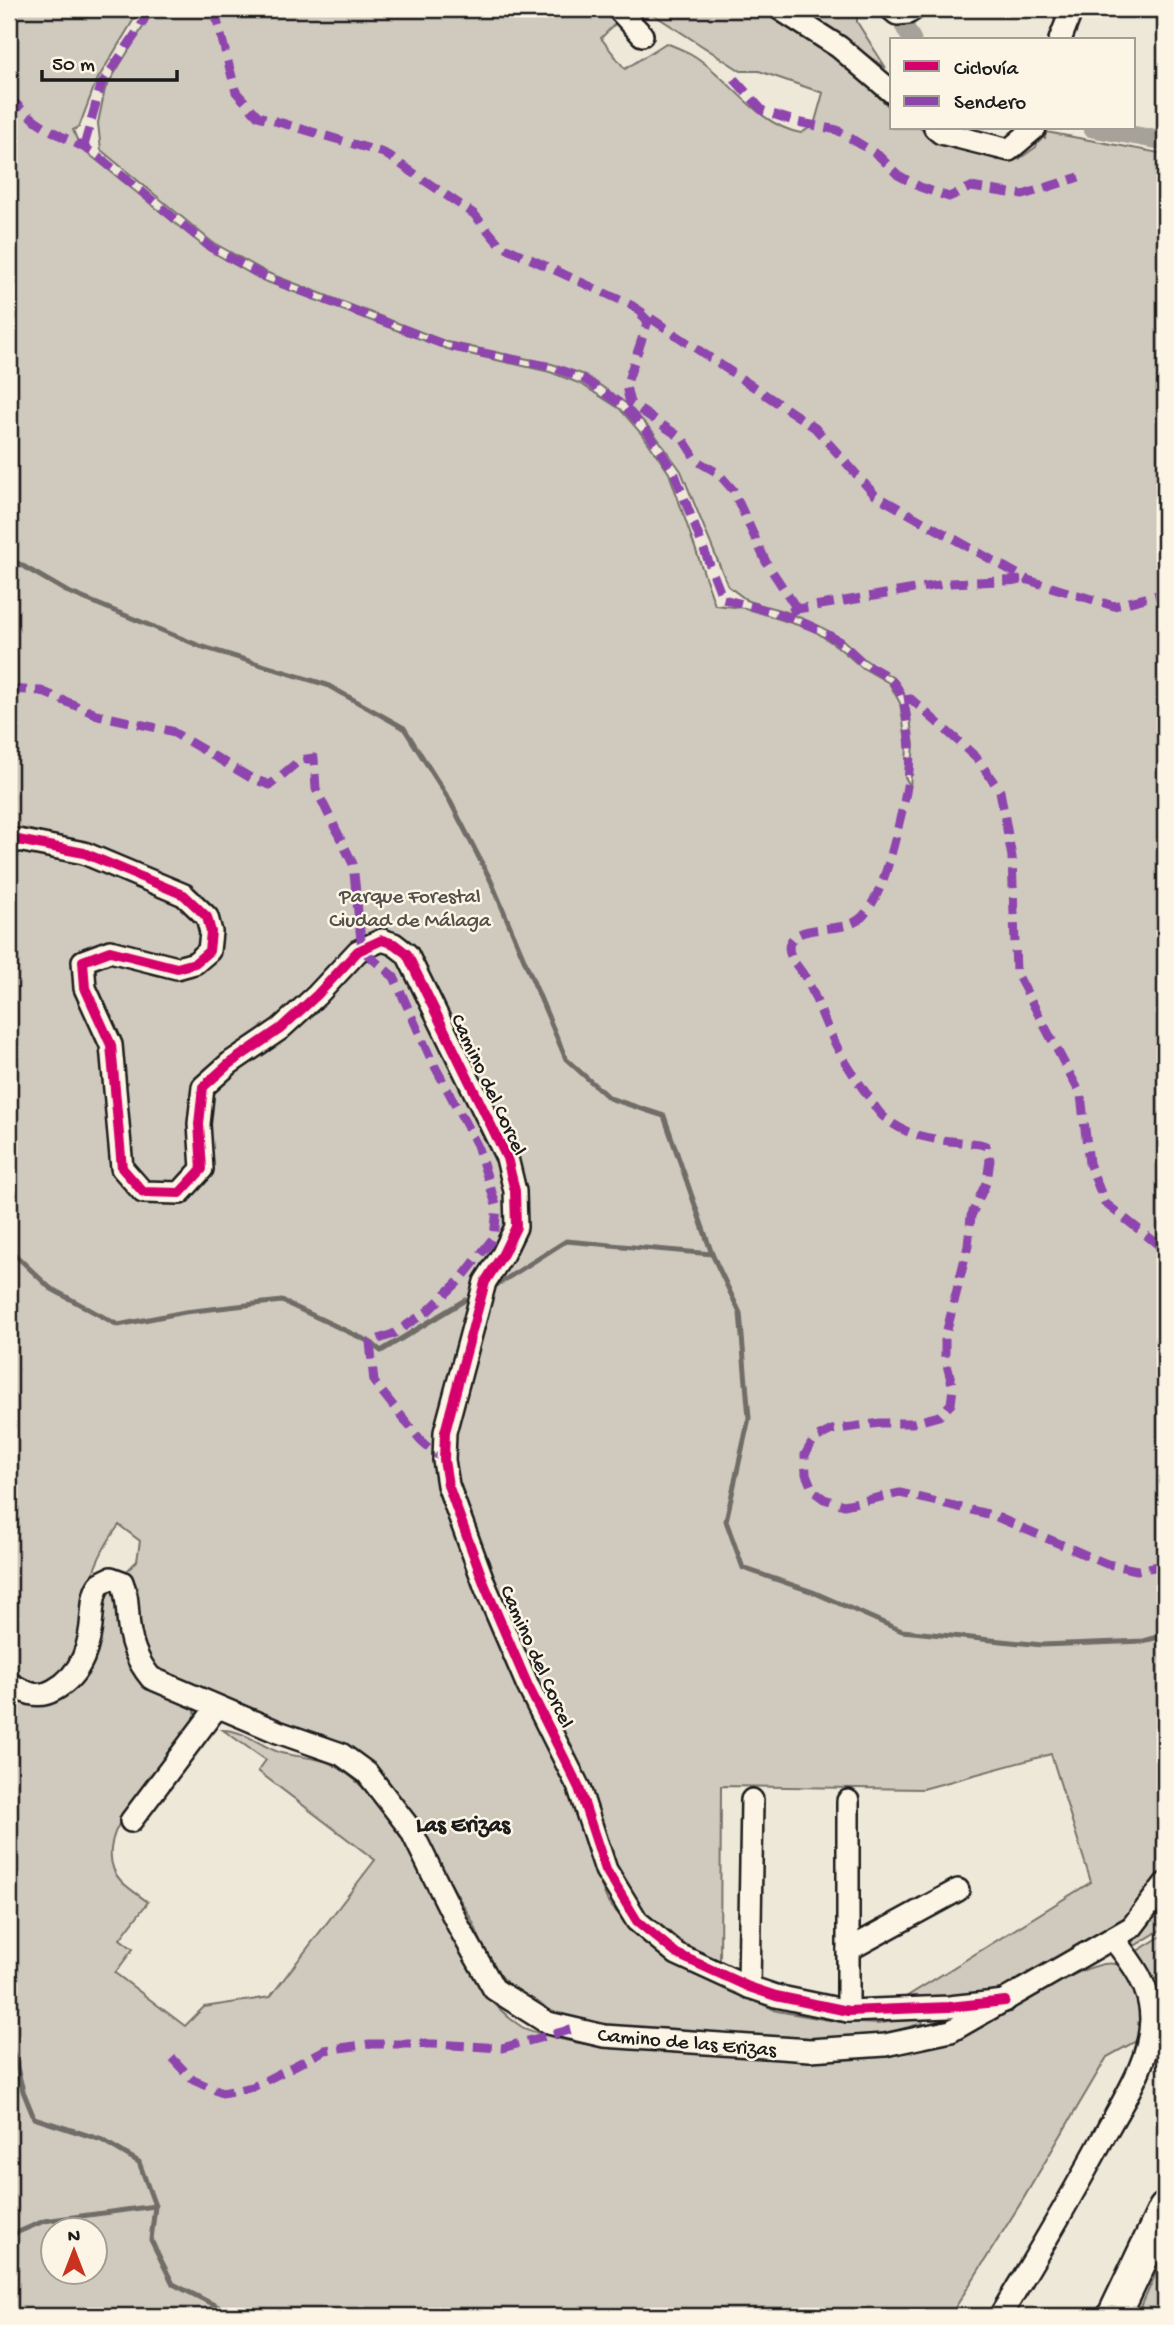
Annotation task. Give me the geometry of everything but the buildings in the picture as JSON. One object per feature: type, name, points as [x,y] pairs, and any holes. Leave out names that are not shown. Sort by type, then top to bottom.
[{"type":"highway","points":[[1114,2316],[1165,2209]]},
{"type":"street","points":[[618,9],[642,35]]},
{"type":"street","points":[[780,9],[839,47],[890,90]]},
{"type":"street","points":[[891,9],[897,14],[908,13],[914,9]]},
{"type":"street","points":[[1061,38],[1072,9]]},
{"type":"street","points":[[938,130],[1009,150],[1034,130]]},
{"type":"street","name":"Camino del Corcel","points":[[9,845],[18,840],[84,853],[184,895],[207,916],[211,932],[209,951],[195,962],[177,968],[110,951],[83,961],[85,988],[111,1045],[122,1168],[143,1192],[180,1193],[202,1169],[199,1124],[203,1087],[230,1063],[279,1029],[317,995],[358,951],[382,940],[394,944],[407,954],[507,1158],[515,1191],[516,1227],[485,1282],[445,1432],[444,1460],[448,1485],[485,1586],[528,1686],[579,1788],[606,1870],[637,1921],[677,1954],[775,1996],[848,2011],[1005,2001]]},
{"type":"street","name":"Camino de las Erizas","points":[[9,1683],[27,1694],[47,1695],[65,1684],[78,1669],[85,1655],[90,1637],[94,1597],[100,1584],[111,1578],[122,1582],[127,1594],[128,1620],[135,1654],[151,1678],[278,1732],[341,1754],[367,1773],[411,1830],[459,1927],[494,1989],[548,2022],[604,2036],[810,2050],[884,2045],[951,2031],[1132,1927],[1165,1884]]},
{"type":"street","points":[[131,1821],[217,1707]]},
{"type":"street","points":[[749,1986],[752,1800]]},
{"type":"street","points":[[848,1801],[848,2011]]},
{"type":"street","points":[[848,1950],[958,1890]]},
{"type":"street","points":[[1000,2316],[1064,2212],[1137,2076],[1148,2047],[1151,2016],[1142,1977],[1113,1939]]},
{"type":"green space","name":"Parque Forestal Ciudad de Málaga","points":[[9,9],[140,9],[96,82],[79,127],[73,130],[80,147],[207,249],[262,280],[447,349],[550,372],[581,384],[620,409],[645,438],[669,473],[715,605],[745,608],[813,630],[861,667],[889,683],[900,703],[907,747],[905,777],[910,786],[914,745],[907,700],[895,679],[864,659],[842,639],[819,626],[787,612],[748,601],[728,586],[681,471],[653,432],[627,404],[585,375],[552,364],[447,342],[268,273],[212,242],[101,150],[98,123],[105,89],[154,9],[612,9],[621,18],[601,38],[625,69],[666,43],[696,57],[771,121],[801,133],[814,125],[823,93],[759,71],[741,71],[645,9],[759,9],[839,57],[890,108],[890,130],[924,130],[938,139],[998,160],[1019,159],[1036,147],[1039,137],[1045,138],[1046,132],[1165,154],[1165,1867],[1120,1923],[993,1996],[906,1997],[1091,1882],[1051,1754],[923,1789],[721,1786],[720,1966],[697,1956],[662,1932],[629,1895],[604,1847],[582,1781],[534,1682],[492,1584],[456,1482],[451,1458],[454,1428],[469,1368],[455,1361],[438,1437],[441,1486],[478,1590],[571,1792],[587,1852],[608,1902],[639,1938],[676,1964],[777,2011],[840,2022],[878,2024],[919,2015],[923,2023],[880,2035],[832,2039],[626,2029],[556,2015],[510,1987],[488,1959],[473,1922],[402,1800],[357,1756],[161,1674],[145,1657],[136,1625],[135,1586],[127,1571],[137,1561],[140,1541],[119,1525],[94,1571],[89,1588],[89,1617],[85,1636],[71,1665],[62,1677],[51,1685],[38,1688],[24,1684],[9,1673]]},
{"type":"green space","points":[[798,9],[857,9],[857,22],[886,68]]},
{"type":"green space","points":[[110,1589],[118,1593],[123,1634],[194,1707],[197,1719],[124,1816],[111,1849],[112,1866],[116,1874],[125,1885],[148,1902],[120,1939],[133,1949],[115,1973],[185,2026],[204,2007],[270,1997],[375,1860],[258,1771],[266,1760],[223,1730],[239,1733],[281,1753],[332,1764],[368,1793],[416,1862],[488,1996],[509,2018],[531,2031],[582,2044],[634,2049],[802,2058],[888,2054],[950,2042],[1081,1971],[1115,1964],[1125,1968],[1137,1985],[1141,2007],[1140,2039],[1107,2057],[950,2316],[9,2316],[9,1690],[56,1699],[103,1605],[105,1592]]},
{"type":"green space","points":[[1165,1895],[1165,1924],[1162,1929],[1131,1948],[1135,1932]]},
{"type":"green space","points":[[1165,1934],[1165,2020],[1160,2028],[1134,1953]]},
{"type":"green space","points":[[1165,2253],[1165,2316],[1137,2316]]},
{"type":"waterway","points":[[895,9],[911,38]]},
{"type":"waterway","points":[[1103,130],[1165,141]]},
{"type":"waterway","points":[[9,558],[66,591],[200,646],[327,685],[404,728],[450,801],[491,881],[566,1059],[609,1098],[664,1116],[712,1254],[740,1313],[749,1418],[726,1521],[743,1568],[813,1592],[902,1631],[1042,1645],[1144,1641],[1165,1635]]},
{"type":"waterway","points":[[495,1286],[566,1241],[712,1254]]},
{"type":"waterway","points":[[9,1249],[50,1288],[118,1325],[185,1312],[282,1301],[370,1342],[381,1351],[465,1300]]},
{"type":"waterway","points":[[9,2037],[23,2091],[34,2118],[102,2140],[139,2162],[155,2206],[151,2240],[173,2284],[236,2316]]},
{"type":"waterway","points":[[9,2236],[44,2221],[155,2206]]},
{"type":"marked path","points":[[84,146],[101,85],[141,26],[149,9]]},
{"type":"marked path","points":[[214,9],[236,92],[258,116],[384,153],[474,214],[500,245],[631,305],[815,428],[875,495],[1028,580],[1114,606],[1165,593]]},
{"type":"marked path","points":[[734,79],[763,111],[797,122],[837,130],[878,155],[898,175],[920,187],[949,197],[971,187],[1023,195],[1079,177]]},
{"type":"marked path","points":[[9,97],[42,125],[99,157],[210,247],[265,277],[448,346],[552,367],[584,379],[624,406],[649,434],[674,472],[723,599],[782,615],[824,632],[892,681],[903,699],[910,746],[909,770],[897,831],[881,884],[862,917],[844,926],[803,933],[790,943],[790,953],[807,980],[840,1053],[882,1116],[895,1126],[918,1135],[986,1146],[990,1160],[987,1181],[971,1216],[968,1246],[945,1338],[945,1357],[953,1388],[951,1404],[939,1416],[913,1423],[880,1423],[832,1430],[814,1439],[805,1455],[806,1474],[813,1491],[824,1499],[844,1505],[900,1493],[992,1515],[1107,1564],[1137,1570],[1165,1565]]},
{"type":"marked path","points":[[641,314],[648,321],[626,386],[630,403],[683,439],[697,461],[718,473],[733,490],[766,562],[797,609]]},
{"type":"marked path","points":[[790,612],[950,583],[1028,580]]},
{"type":"marked path","points":[[9,689],[41,691],[98,715],[171,731],[251,778],[270,785],[300,760],[314,758],[316,789],[353,864],[362,950],[394,977],[431,1059],[477,1145],[497,1208],[494,1237],[461,1279],[428,1311],[393,1334],[370,1342],[374,1382],[424,1444],[444,1460]]},
{"type":"marked path","points":[[904,700],[911,699],[976,757],[1000,791],[1012,857],[1016,972],[1081,1095],[1089,1163],[1105,1203],[1165,1250]]},
{"type":"marked path","points":[[172,2058],[193,2080],[222,2093],[253,2087],[325,2050],[370,2044],[502,2048],[573,2029]]},
{"type":"cycle path","points":[[9,845],[18,840],[84,853],[184,895],[207,917],[211,932],[209,951],[195,963],[177,968],[110,951],[83,961],[85,988],[111,1045],[122,1168],[143,1192],[180,1193],[202,1169],[199,1124],[203,1087],[230,1063],[280,1029],[317,995],[358,951],[382,940],[394,944],[407,954],[507,1158],[515,1191],[516,1227],[485,1282],[445,1432],[444,1460],[448,1485],[485,1586],[528,1686],[579,1788],[606,1870],[637,1921],[677,1954],[749,1987],[776,1996],[848,2011],[949,2007],[1005,2001]]},
{"type":"district","name":"Las Erizas","points":[[463,1823]]}]
